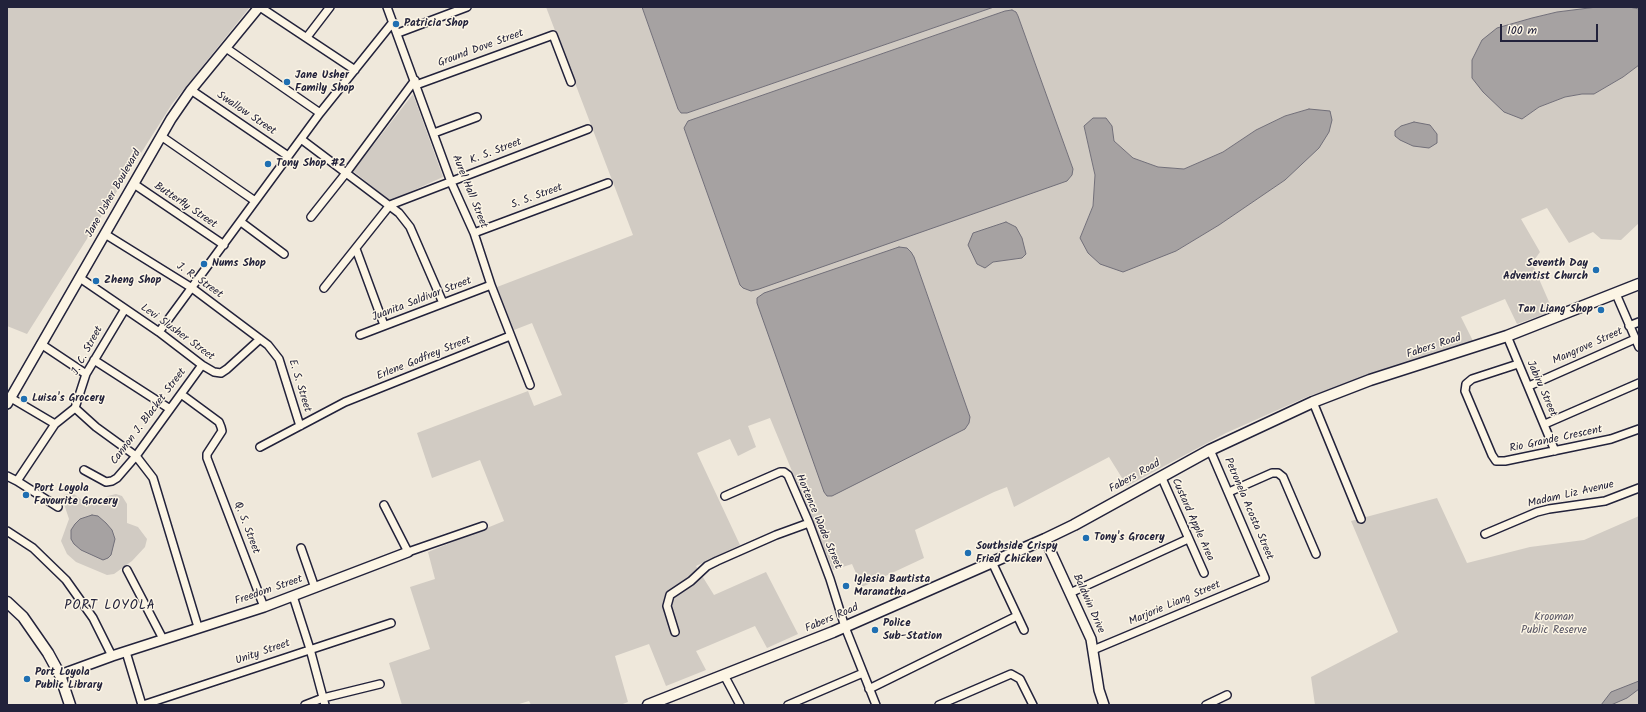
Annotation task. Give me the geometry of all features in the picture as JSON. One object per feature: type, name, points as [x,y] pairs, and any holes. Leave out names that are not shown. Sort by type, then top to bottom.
[{"type":"main road","name":"Fabers Road","points":[[648,705],[845,627],[1045,539],[1074,525],[1210,450],[1313,402],[1370,380],[1507,336],[1639,284]]},
{"type":"main road","points":[[7,602],[23,617],[48,653],[60,675],[70,705]]},
{"type":"street","points":[[260,7],[355,70]]},
{"type":"street","name":"Jane Usher Boulevard","points":[[9,401],[180,105],[260,7]]},
{"type":"street","points":[[307,38],[330,7]]},
{"type":"street","name":"Aurel Hall Street","points":[[387,7],[416,82],[451,182],[474,233],[510,336],[530,385]]},
{"type":"street","points":[[398,33],[467,7]]},
{"type":"street","points":[[159,332],[320,113],[393,22]]},
{"type":"street","name":"Ground Dove Street","points":[[416,82],[553,34],[571,82]]},
{"type":"street","points":[[226,48],[320,113]]},
{"type":"street","points":[[311,217],[416,82]]},
{"type":"street","name":"Swallow Street","points":[[191,90],[288,156]]},
{"type":"street","points":[[434,133],[477,117]]},
{"type":"street","name":"K. S. Street","points":[[390,206],[588,129]]},
{"type":"street","points":[[161,136],[255,201]]},
{"type":"street","points":[[301,139],[400,213],[410,227],[443,303]]},
{"type":"street","name":"S. S. Street","points":[[474,233],[608,183]]},
{"type":"street","name":"Butterfly Street","points":[[134,184],[224,245]]},
{"type":"street","points":[[324,288],[390,206]]},
{"type":"street","points":[[241,222],[284,254]]},
{"type":"street","name":"J. R. Street","points":[[105,234],[192,288],[260,339],[275,354]]},
{"type":"street","points":[[356,249],[384,325]]},
{"type":"street","name":"Levi Slusher Street","points":[[80,278],[214,372],[221,373],[227,369],[260,339]]},
{"type":"street","name":"Juanita Saldivar Street","points":[[360,335],[492,285]]},
{"type":"street","points":[[1616,294],[1639,348]]},
{"type":"street","name":"J. C. Street","points":[[75,408],[86,374],[124,309]]},
{"type":"street","points":[[1630,326],[1639,322]]},
{"type":"street","name":"Erlene Godfrey Street","points":[[260,447],[345,402],[510,336]]},
{"type":"street","name":"Jabiru Street","points":[[1507,336],[1555,451]]},
{"type":"street","name":"Mangrove Street","points":[[1528,386],[1635,339]]},
{"type":"street","points":[[41,344],[86,374]]},
{"type":"street","name":"E. S. Street","points":[[275,354],[279,360],[300,426]]},
{"type":"street","points":[[94,360],[170,409]]},
{"type":"street","name":"Rio Grande Crescent","points":[[1518,364],[1472,379],[1466,384],[1465,391],[1492,455],[1496,461],[1500,462],[1611,439],[1639,429]]},
{"type":"street","name":"Cannon J. Blacket Street","points":[[84,470],[106,482],[112,482],[136,456],[202,365]]},
{"type":"street","points":[[1545,424],[1639,383]]},
{"type":"street","name":"Q. S. Street","points":[[181,394],[219,422],[222,431],[207,454],[207,458],[264,607]]},
{"type":"street","points":[[9,401],[55,424]]},
{"type":"street","points":[[1313,402],[1361,520]]},
{"type":"street","points":[[17,480],[55,424],[75,408],[96,427],[136,456],[154,478],[198,628]]},
{"type":"street","name":"Petronela Acosta Street","points":[[1210,450],[1266,578]]},
{"type":"street","name":"Hortence Wade Street","points":[[725,496],[784,472],[790,479],[809,523],[830,579],[845,627],[876,705]]},
{"type":"street","points":[[1229,492],[1272,473],[1278,473],[1283,477],[1316,554]]},
{"type":"street","points":[[7,476],[17,480],[58,507]]},
{"type":"street","name":"Custard Apple Area","points":[[1161,476],[1204,573]]},
{"type":"street","name":"Madam Liz Avenue","points":[[1485,534],[1537,512],[1605,501],[1639,488]]},
{"type":"street","points":[[384,505],[408,552]]},
{"type":"street","points":[[675,632],[667,606],[670,594],[691,581],[712,563],[776,535],[809,523]]},
{"type":"street","name":"Freedom Street","points":[[60,675],[163,639],[264,607],[408,552],[483,526]]},
{"type":"street","points":[[7,531],[44,558],[71,586],[93,618],[112,656]]},
{"type":"street","name":"Baldwin Drive","points":[[1045,539],[1094,650],[1099,690],[1104,705]]},
{"type":"street","points":[[1070,593],[1188,539]]},
{"type":"street","points":[[301,548],[315,588]]},
{"type":"street","points":[[992,562],[1024,630]]},
{"type":"street","points":[[126,570],[163,639]]},
{"type":"street","name":"Marjorie Liang Street","points":[[1094,650],[1266,578]]},
{"type":"street","points":[[292,596],[310,649],[324,702]]},
{"type":"street","points":[[869,688],[1017,616]]},
{"type":"street","name":"Unity Street","points":[[143,705],[391,623]]},
{"type":"street","points":[[126,652],[143,705]]},
{"type":"street","points":[[788,705],[863,672]]},
{"type":"street","points":[[939,705],[1011,674],[1020,679],[1033,705]]},
{"type":"street","points":[[724,675],[740,705]]},
{"type":"street","points":[[305,705],[324,702],[380,684]]},
{"type":"street","points":[[1206,705],[1227,695]]},
{"type":"green space","points":[[7,7],[250,7],[172,104],[27,334],[7,326]]},
{"type":"green space","points":[[546,7],[642,7],[678,109],[681,113],[687,113],[994,7],[1597,7],[1557,12],[1497,28],[1522,119],[1539,107],[1565,97],[1582,94],[1594,94],[1623,77],[1639,65],[1639,223],[1621,240],[1601,239],[1593,232],[1569,243],[1547,208],[1521,219],[1540,252],[1532,263],[1553,311],[1517,324],[1505,299],[1461,317],[1474,343],[1309,396],[1226,433],[1127,486],[1109,457],[1014,507],[1007,487],[994,492],[915,530],[924,558],[862,587],[852,564],[833,570],[770,418],[748,426],[756,447],[738,456],[730,439],[697,453],[740,545],[696,566],[714,595],[766,572],[798,634],[767,648],[755,626],[696,651],[706,670],[666,686],[649,644],[615,656],[628,702],[620,705],[531,705],[529,701],[516,705],[402,705],[389,663],[430,649],[410,587],[435,579],[428,552],[504,521],[480,460],[432,478],[417,433],[528,391],[534,406],[562,395],[532,323],[514,330],[497,287],[633,235]],"holes":[[[1012,10],[1016,12],[1018,16],[1073,169],[740,285],[684,128],[691,120],[1005,11]],[[1309,109],[1301,164],[1285,180],[1219,225],[1176,251],[1080,238],[1093,206],[1095,175],[1084,126],[1112,126],[1114,141],[1133,158],[1157,167],[1184,169],[1223,152],[1256,130],[1285,116]],[[1006,222],[1026,254],[1022,258],[993,262],[993,227]],[[914,257],[970,417],[969,423]]]},
{"type":"green space","points":[[413,94],[443,177],[390,201],[353,171]]},
{"type":"green space","points":[[66,494],[74,494],[90,504],[116,494],[122,496],[127,504],[127,523],[138,527],[147,539],[145,547],[132,561],[114,574],[107,575],[76,562],[67,554],[61,541],[69,519],[62,498]]},
{"type":"green space","name":"Krooman Public Reserve","points":[[1437,498],[1467,563],[1530,547],[1584,540],[1639,516],[1639,705],[1315,705],[1311,677],[1398,632],[1351,521]]},
{"type":"shaded area","points":[[642,7],[994,7],[687,113],[681,113],[678,109]]},
{"type":"shaded area","points":[[1597,7],[1629,7],[1639,9],[1639,65],[1623,77],[1594,94],[1582,94],[1565,97],[1539,107],[1522,119],[1504,112],[1483,92],[1472,78],[1472,60],[1482,40],[1497,28],[1557,12]]},
{"type":"shaded area","points":[[1012,10],[1016,12],[1018,16],[1073,169],[1072,175],[1067,181],[759,289],[751,291],[743,288],[740,285],[684,128],[688,121],[1005,11]]},
{"type":"shaded area","points":[[1309,109],[1330,111],[1332,120],[1329,132],[1319,148],[1285,180],[1219,225],[1176,251],[1123,272],[1100,264],[1088,253],[1080,238],[1093,206],[1095,175],[1084,126],[1093,118],[1106,118],[1112,126],[1114,141],[1133,158],[1158,167],[1184,169],[1223,152],[1256,130],[1285,116]]},
{"type":"shaded area","points":[[1414,122],[1430,125],[1437,134],[1437,143],[1429,148],[1413,146],[1395,136],[1395,131],[1401,126]]},
{"type":"shaded area","points":[[1006,222],[1016,227],[1022,238],[1026,254],[1022,258],[993,262],[985,268],[977,264],[968,245],[973,233]]},
{"type":"shaded area","points":[[899,247],[907,248],[914,257],[970,417],[969,423],[965,429],[832,496],[827,496],[824,492],[757,303],[757,298],[764,293]]},
{"type":"shaded area","points":[[92,515],[98,516],[106,523],[112,530],[115,539],[111,555],[103,560],[81,550],[71,539],[71,530],[75,524],[80,519]]},
{"type":"shaded area","points":[[1639,681],[1639,689],[1627,698],[1611,705],[1601,705],[1611,692]]},
{"type":"place","name":"Patricia Shop","points":[[396,24]]},
{"type":"place","name":"Jane Usher Family Shop","points":[[287,82]]},
{"type":"place","name":"Tony Shop #2","points":[[268,164]]},
{"type":"place","name":"Nums Shop","points":[[204,264]]},
{"type":"place","name":"Seventh Day Adventist Church","points":[[1596,270]]},
{"type":"place","name":"Zheng Shop","points":[[96,281]]},
{"type":"place","name":"Tan Liang Shop","points":[[1601,310]]},
{"type":"place","name":"Luisa's Grocery","points":[[24,399]]},
{"type":"place","name":"Port Loyola Favourite Grocery","points":[[26,495]]},
{"type":"place","name":"Tony's Grocery","points":[[1086,538]]},
{"type":"place","name":"Southside Crispy Fried Chicken","points":[[968,553]]},
{"type":"place","name":"Iglesia Bautista Maranatha","points":[[846,586]]},
{"type":"place","name":"Police Sub-Station","points":[[875,630]]},
{"type":"place","name":"Port Loyola Public Library","points":[[27,679]]},
{"type":"district","name":"PORT LOYOLA","points":[[110,607]]}]
